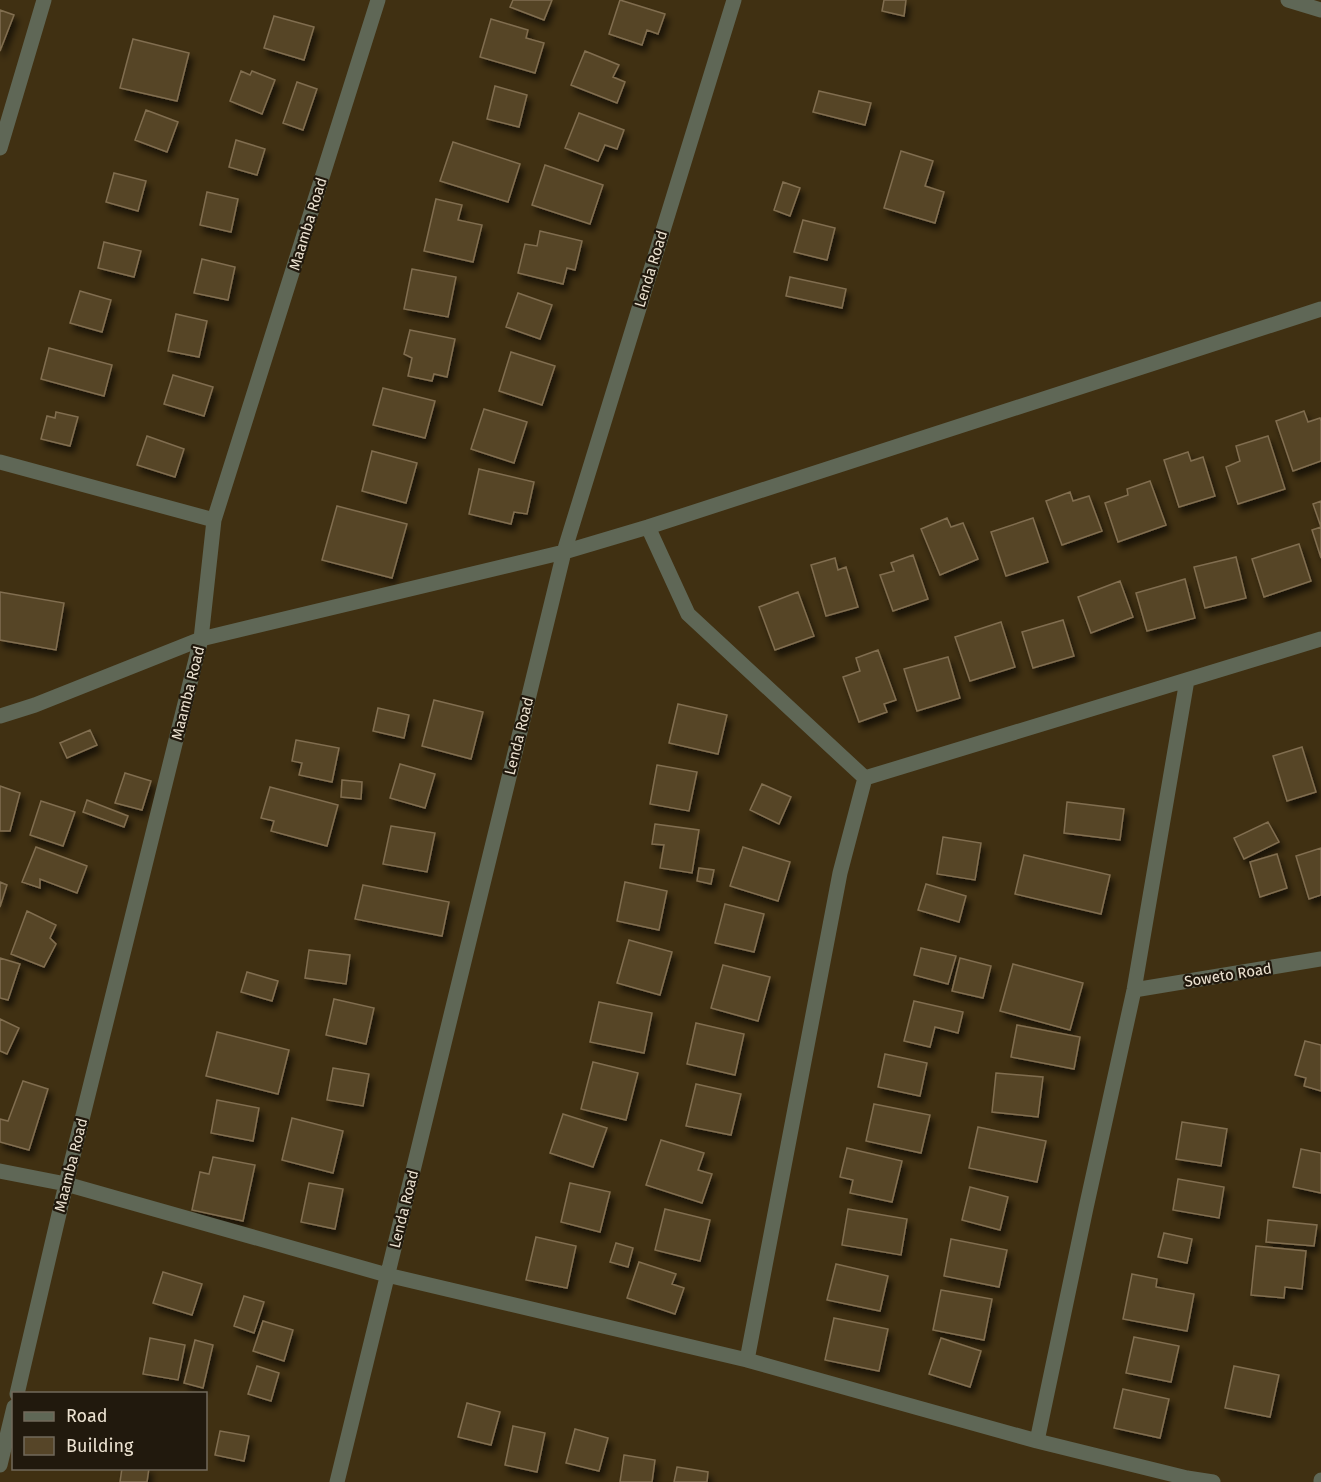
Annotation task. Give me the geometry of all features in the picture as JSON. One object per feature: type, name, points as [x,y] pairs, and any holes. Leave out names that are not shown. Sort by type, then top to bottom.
[{"type":"street","points":[[0,148],[3,123],[44,0]]},
{"type":"street","name":"Maamba Road","points":[[17,1392],[66,1184],[201,639],[214,520],[378,0]]},
{"type":"street","name":"Lenda Road","points":[[337,1482],[564,552],[734,0]]},
{"type":"street","points":[[1288,0],[1321,10]]},
{"type":"street","points":[[0,716],[35,705],[201,639],[564,552],[648,527],[1321,309]]},
{"type":"street","points":[[0,462],[214,520]]},
{"type":"street","points":[[648,527],[688,614],[865,778]]},
{"type":"street","points":[[865,778],[1321,639]]},
{"type":"street","points":[[1038,1441],[1134,990],[1187,680]]},
{"type":"street","points":[[747,1360],[840,873],[865,778]]},
{"type":"street","name":"Soweto Road","points":[[1134,990],[1321,959]]},
{"type":"street","points":[[0,1171],[66,1184],[387,1275],[747,1360],[1038,1441],[1187,1478],[1213,1482]]},
{"type":"street","points":[[0,1465],[12,1415]]},
{"type":"building","points":[[513,0],[552,0],[544,20],[510,7]]},
{"type":"building","points":[[620,0],[665,14],[658,34],[647,30],[642,45],[609,34]]},
{"type":"building","points":[[884,0],[906,0],[904,16],[882,11]]},
{"type":"building","points":[[0,10],[14,15],[0,51]]},
{"type":"building","points":[[274,16],[314,27],[304,60],[264,48]]},
{"type":"building","points":[[491,19],[528,30],[526,38],[544,43],[535,73],[480,57]]},
{"type":"building","points":[[133,39],[189,53],[177,101],[120,88]]},
{"type":"building","points":[[585,51],[619,65],[613,77],[625,82],[617,103],[571,85]]},
{"type":"building","points":[[241,71],[250,75],[252,71],[275,80],[262,114],[230,101]]},
{"type":"building","points":[[297,82],[317,89],[303,130],[283,123]]},
{"type":"building","points":[[495,86],[527,95],[519,127],[487,119]]},
{"type":"building","points":[[819,91],[871,103],[865,125],[813,112]]},
{"type":"building","points":[[146,110],[178,122],[167,152],[135,140]]},
{"type":"building","points":[[579,113],[624,130],[617,149],[605,145],[598,161],[565,148]]},
{"type":"building","points":[[236,140],[265,149],[257,175],[229,167]]},
{"type":"building","points":[[453,142],[520,164],[508,202],[440,181]]},
{"type":"building","points":[[901,151],[933,161],[925,186],[944,192],[935,223],[884,208]]},
{"type":"building","points":[[545,165],[603,185],[590,224],[532,205]]},
{"type":"building","points":[[114,173],[146,181],[138,211],[106,202]]},
{"type":"building","points":[[783,182],[800,188],[790,216],[774,210]]},
{"type":"building","points":[[207,192],[238,199],[231,232],[200,225]]},
{"type":"building","points":[[436,199],[462,205],[458,220],[482,225],[473,262],[424,251]]},
{"type":"building","points":[[803,220],[835,228],[827,260],[794,252]]},
{"type":"building","points":[[540,231],[582,241],[575,270],[567,268],[563,284],[518,273],[525,244],[537,246]]},
{"type":"building","points":[[104,242],[141,251],[134,277],[98,268]]},
{"type":"building","points":[[202,259],[235,267],[228,300],[194,293]]},
{"type":"building","points":[[412,269],[456,277],[448,317],[404,309]]},
{"type":"building","points":[[790,277],[846,289],[842,308],[786,296]]},
{"type":"building","points":[[80,291],[111,300],[102,332],[70,323]]},
{"type":"building","points":[[518,293],[552,305],[540,339],[506,327]]},
{"type":"building","points":[[176,314],[207,321],[199,357],[168,351]]},
{"type":"building","points":[[410,330],[455,339],[447,377],[434,374],[432,381],[408,376],[412,358],[404,354]]},
{"type":"building","points":[[49,348],[112,365],[104,396],[41,379]]},
{"type":"building","points":[[511,352],[555,366],[542,405],[499,391]]},
{"type":"building","points":[[173,375],[213,387],[204,416],[164,404]]},
{"type":"building","points":[[383,388],[435,401],[425,438],[373,425]]},
{"type":"building","points":[[484,409],[527,422],[514,463],[471,449]]},
{"type":"building","points":[[1304,411],[1308,422],[1320,418],[1321,461],[1293,471],[1276,421]]},
{"type":"building","points":[[56,412],[78,417],[70,446],[41,439],[47,416],[55,418]]},
{"type":"building","points":[[147,436],[184,449],[175,477],[137,465]]},
{"type":"building","points":[[1268,436],[1285,489],[1238,504],[1226,467],[1240,461],[1236,446]]},
{"type":"building","points":[[372,451],[417,463],[406,503],[362,491]]},
{"type":"building","points":[[1188,452],[1191,461],[1203,457],[1215,496],[1179,507],[1164,460]]},
{"type":"building","points":[[479,469],[534,482],[527,514],[514,512],[511,524],[469,514]]},
{"type":"building","points":[[1150,481],[1166,525],[1118,542],[1105,503],[1128,495],[1127,489]]},
{"type":"building","points":[[1070,492],[1073,501],[1089,496],[1102,531],[1062,545],[1046,501]]},
{"type":"building","points":[[1321,501],[1321,527],[1313,504]]},
{"type":"building","points":[[337,506],[407,524],[392,578],[322,560]]},
{"type":"building","points":[[947,518],[951,527],[963,523],[978,559],[940,575],[921,529]]},
{"type":"building","points":[[1033,518],[1048,562],[1006,576],[991,532]]},
{"type":"building","points":[[1321,527],[1321,558],[1312,530]]},
{"type":"building","points":[[1299,544],[1311,581],[1264,597],[1252,559]]},
{"type":"building","points":[[913,555],[928,599],[893,611],[880,575],[894,571],[891,563]]},
{"type":"building","points":[[1236,557],[1246,598],[1205,608],[1194,567]]},
{"type":"building","points":[[835,558],[838,570],[846,567],[858,607],[826,616],[811,565]]},
{"type":"building","points":[[1185,579],[1195,618],[1147,631],[1136,593]]},
{"type":"building","points":[[1120,581],[1133,617],[1091,633],[1078,597]]},
{"type":"building","points":[[0,592],[64,603],[56,650],[0,640]]},
{"type":"building","points":[[798,592],[814,636],[775,650],[759,607]]},
{"type":"building","points":[[1063,620],[1074,656],[1033,668],[1022,632]]},
{"type":"building","points":[[1001,622],[1015,667],[970,681],[955,637]]},
{"type":"building","points":[[878,650],[896,700],[884,704],[887,712],[859,722],[843,677],[860,671],[856,658]]},
{"type":"building","points":[[948,657],[960,698],[917,711],[904,669]]},
{"type":"building","points":[[434,700],[483,712],[471,759],[422,746]]},
{"type":"building","points":[[678,704],[727,715],[718,754],[669,743]]},
{"type":"building","points":[[378,708],[409,715],[404,738],[373,731]]},
{"type":"building","points":[[90,730],[97,745],[67,758],[60,743]]},
{"type":"building","points":[[296,740],[339,748],[332,782],[299,775],[302,763],[292,761]]},
{"type":"building","points":[[1302,747],[1316,792],[1287,801],[1273,756]]},
{"type":"building","points":[[400,764],[435,774],[425,808],[390,798]]},
{"type":"building","points":[[657,765],[697,772],[689,811],[650,804]]},
{"type":"building","points":[[125,773],[151,781],[142,810],[115,803]]},
{"type":"building","points":[[342,780],[362,782],[361,799],[341,797]]},
{"type":"building","points":[[762,784],[791,797],[779,824],[750,810]]},
{"type":"building","points":[[0,786],[20,793],[10,831],[0,831]]},
{"type":"building","points":[[270,787],[338,805],[327,846],[271,831],[274,821],[261,818]]},
{"type":"building","points":[[87,800],[128,816],[124,827],[83,812]]},
{"type":"building","points":[[41,801],[75,812],[63,846],[30,835]]},
{"type":"building","points":[[1067,802],[1124,809],[1120,840],[1064,833]]},
{"type":"building","points":[[1268,822],[1279,842],[1244,859],[1234,838]]},
{"type":"building","points":[[655,824],[699,830],[692,873],[660,868],[664,845],[652,844]]},
{"type":"building","points":[[391,826],[435,833],[427,872],[383,864]]},
{"type":"building","points":[[943,837],[981,843],[975,880],[937,874]]},
{"type":"building","points":[[36,847],[87,866],[77,893],[40,879],[40,888],[22,882]]},
{"type":"building","points":[[743,847],[790,862],[778,901],[730,886]]},
{"type":"building","points":[[1321,848],[1321,895],[1309,899],[1296,856]]},
{"type":"building","points":[[1277,854],[1287,888],[1260,897],[1250,862]]},
{"type":"building","points":[[1024,855],[1110,875],[1101,914],[1015,894]]},
{"type":"building","points":[[699,868],[714,870],[711,884],[697,881]]},
{"type":"building","points":[[0,882],[7,885],[0,907]]},
{"type":"building","points":[[625,882],[667,891],[659,930],[617,921]]},
{"type":"building","points":[[926,884],[966,896],[959,922],[918,910]]},
{"type":"building","points":[[363,885],[449,902],[442,936],[355,919]]},
{"type":"building","points":[[725,904],[764,914],[754,952],[715,943]]},
{"type":"building","points":[[27,911],[56,925],[50,938],[56,944],[44,967],[11,954]]},
{"type":"building","points":[[629,940],[672,952],[660,995],[617,983]]},
{"type":"building","points":[[921,948],[956,956],[948,984],[914,975]]},
{"type":"building","points":[[309,950],[350,955],[346,984],[305,978]]},
{"type":"building","points":[[0,958],[20,964],[8,1000],[0,998]]},
{"type":"building","points":[[960,958],[991,966],[983,998],[952,991]]},
{"type":"building","points":[[1013,964],[1083,983],[1070,1030],[1000,1011]]},
{"type":"building","points":[[723,965],[770,977],[758,1021],[711,1008]]},
{"type":"building","points":[[247,972],[278,981],[272,1001],[241,992]]},
{"type":"building","points":[[334,999],[374,1008],[366,1044],[326,1035]]},
{"type":"building","points":[[914,1001],[963,1012],[958,1033],[935,1027],[930,1047],[904,1041]]},
{"type":"building","points":[[599,1002],[652,1013],[644,1053],[590,1042]]},
{"type":"building","points":[[0,1019],[19,1028],[7,1054],[0,1051]]},
{"type":"building","points":[[696,1023],[744,1034],[735,1075],[687,1064]]},
{"type":"building","points":[[1017,1025],[1080,1037],[1074,1069],[1011,1057]]},
{"type":"building","points":[[217,1032],[289,1050],[278,1094],[206,1076]]},
{"type":"building","points":[[1305,1041],[1321,1045],[1321,1091],[1304,1086],[1306,1078],[1295,1075]]},
{"type":"building","points":[[885,1054],[927,1063],[920,1096],[878,1087]]},
{"type":"building","points":[[593,1062],[638,1073],[626,1120],[581,1109]]},
{"type":"building","points":[[333,1068],[369,1074],[363,1106],[327,1100]]},
{"type":"building","points":[[996,1073],[1043,1077],[1038,1117],[992,1112]]},
{"type":"building","points":[[23,1081],[48,1089],[29,1150],[0,1142],[0,1119],[8,1121]]},
{"type":"building","points":[[696,1084],[741,1094],[731,1135],[686,1126]]},
{"type":"building","points":[[217,1100],[259,1108],[253,1141],[211,1133]]},
{"type":"building","points":[[874,1104],[930,1115],[921,1153],[866,1141]]},
{"type":"building","points":[[563,1114],[607,1128],[593,1167],[550,1153]]},
{"type":"building","points":[[292,1118],[343,1131],[333,1173],[282,1160]]},
{"type":"building","points":[[1182,1122],[1227,1129],[1221,1166],[1176,1159]]},
{"type":"building","points":[[978,1127],[1046,1141],[1037,1182],[969,1168]]},
{"type":"building","points":[[661,1140],[704,1153],[698,1170],[712,1174],[702,1203],[646,1185]]},
{"type":"building","points":[[847,1148],[902,1161],[892,1202],[850,1193],[853,1180],[840,1177]]},
{"type":"building","points":[[1301,1149],[1321,1153],[1321,1193],[1293,1187]]},
{"type":"building","points":[[213,1157],[255,1165],[243,1221],[192,1210],[200,1172],[209,1174]]},
{"type":"building","points":[[1178,1179],[1224,1187],[1219,1218],[1173,1210]]},
{"type":"building","points":[[309,1183],[343,1189],[335,1229],[301,1222]]},
{"type":"building","points":[[570,1183],[610,1192],[600,1232],[561,1222]]},
{"type":"building","points":[[970,1187],[1008,1197],[1000,1230],[962,1220]]},
{"type":"building","points":[[665,1209],[710,1220],[700,1261],[655,1250]]},
{"type":"building","points":[[848,1209],[907,1219],[901,1255],[842,1245]]},
{"type":"building","points":[[1268,1220],[1317,1225],[1314,1246],[1266,1242]]},
{"type":"building","points":[[1164,1233],[1192,1239],[1187,1263],[1158,1257]]},
{"type":"building","points":[[536,1237],[576,1246],[567,1288],[526,1280]]},
{"type":"building","points":[[951,1239],[1007,1250],[999,1287],[944,1276]]},
{"type":"building","points":[[616,1243],[633,1248],[628,1267],[610,1262]]},
{"type":"building","points":[[1256,1246],[1306,1251],[1302,1289],[1285,1287],[1284,1298],[1251,1295]]},
{"type":"building","points":[[639,1262],[676,1274],[672,1284],[684,1288],[675,1314],[627,1298]]},
{"type":"building","points":[[836,1264],[888,1276],[880,1311],[827,1300]]},
{"type":"building","points":[[163,1272],[202,1284],[192,1315],[153,1303]]},
{"type":"building","points":[[1132,1274],[1157,1279],[1156,1287],[1194,1294],[1187,1331],[1123,1319]]},
{"type":"building","points":[[941,1290],[992,1299],[984,1340],[933,1330]]},
{"type":"building","points":[[244,1296],[264,1302],[254,1333],[234,1326]]},
{"type":"building","points":[[834,1318],[888,1329],[879,1371],[825,1360]]},
{"type":"building","points":[[263,1321],[293,1330],[284,1361],[253,1351]]},
{"type":"building","points":[[1134,1337],[1179,1346],[1171,1382],[1126,1373]]},
{"type":"building","points":[[150,1338],[185,1345],[178,1380],[143,1374]]},
{"type":"building","points":[[941,1338],[981,1351],[970,1387],[929,1374]]},
{"type":"building","points":[[195,1340],[213,1345],[203,1388],[184,1383]]},
{"type":"building","points":[[257,1366],[279,1373],[271,1401],[248,1394]]},
{"type":"building","points":[[1234,1366],[1279,1375],[1270,1417],[1225,1408]]},
{"type":"building","points":[[1123,1389],[1169,1399],[1160,1438],[1114,1428]]},
{"type":"building","points":[[467,1403],[500,1412],[491,1445],[458,1437]]},
{"type":"building","points":[[513,1426],[545,1433],[537,1472],[505,1465]]},
{"type":"building","points":[[575,1429],[608,1438],[599,1471],[566,1463]]},
{"type":"building","points":[[220,1431],[249,1436],[244,1461],[215,1455]]},
{"type":"building","points":[[624,1455],[655,1460],[652,1482],[620,1482]]},
{"type":"building","points":[[677,1467],[708,1472],[707,1482],[674,1482]]},
{"type":"building","points":[[122,1470],[149,1470],[147,1482],[120,1482]]}]
